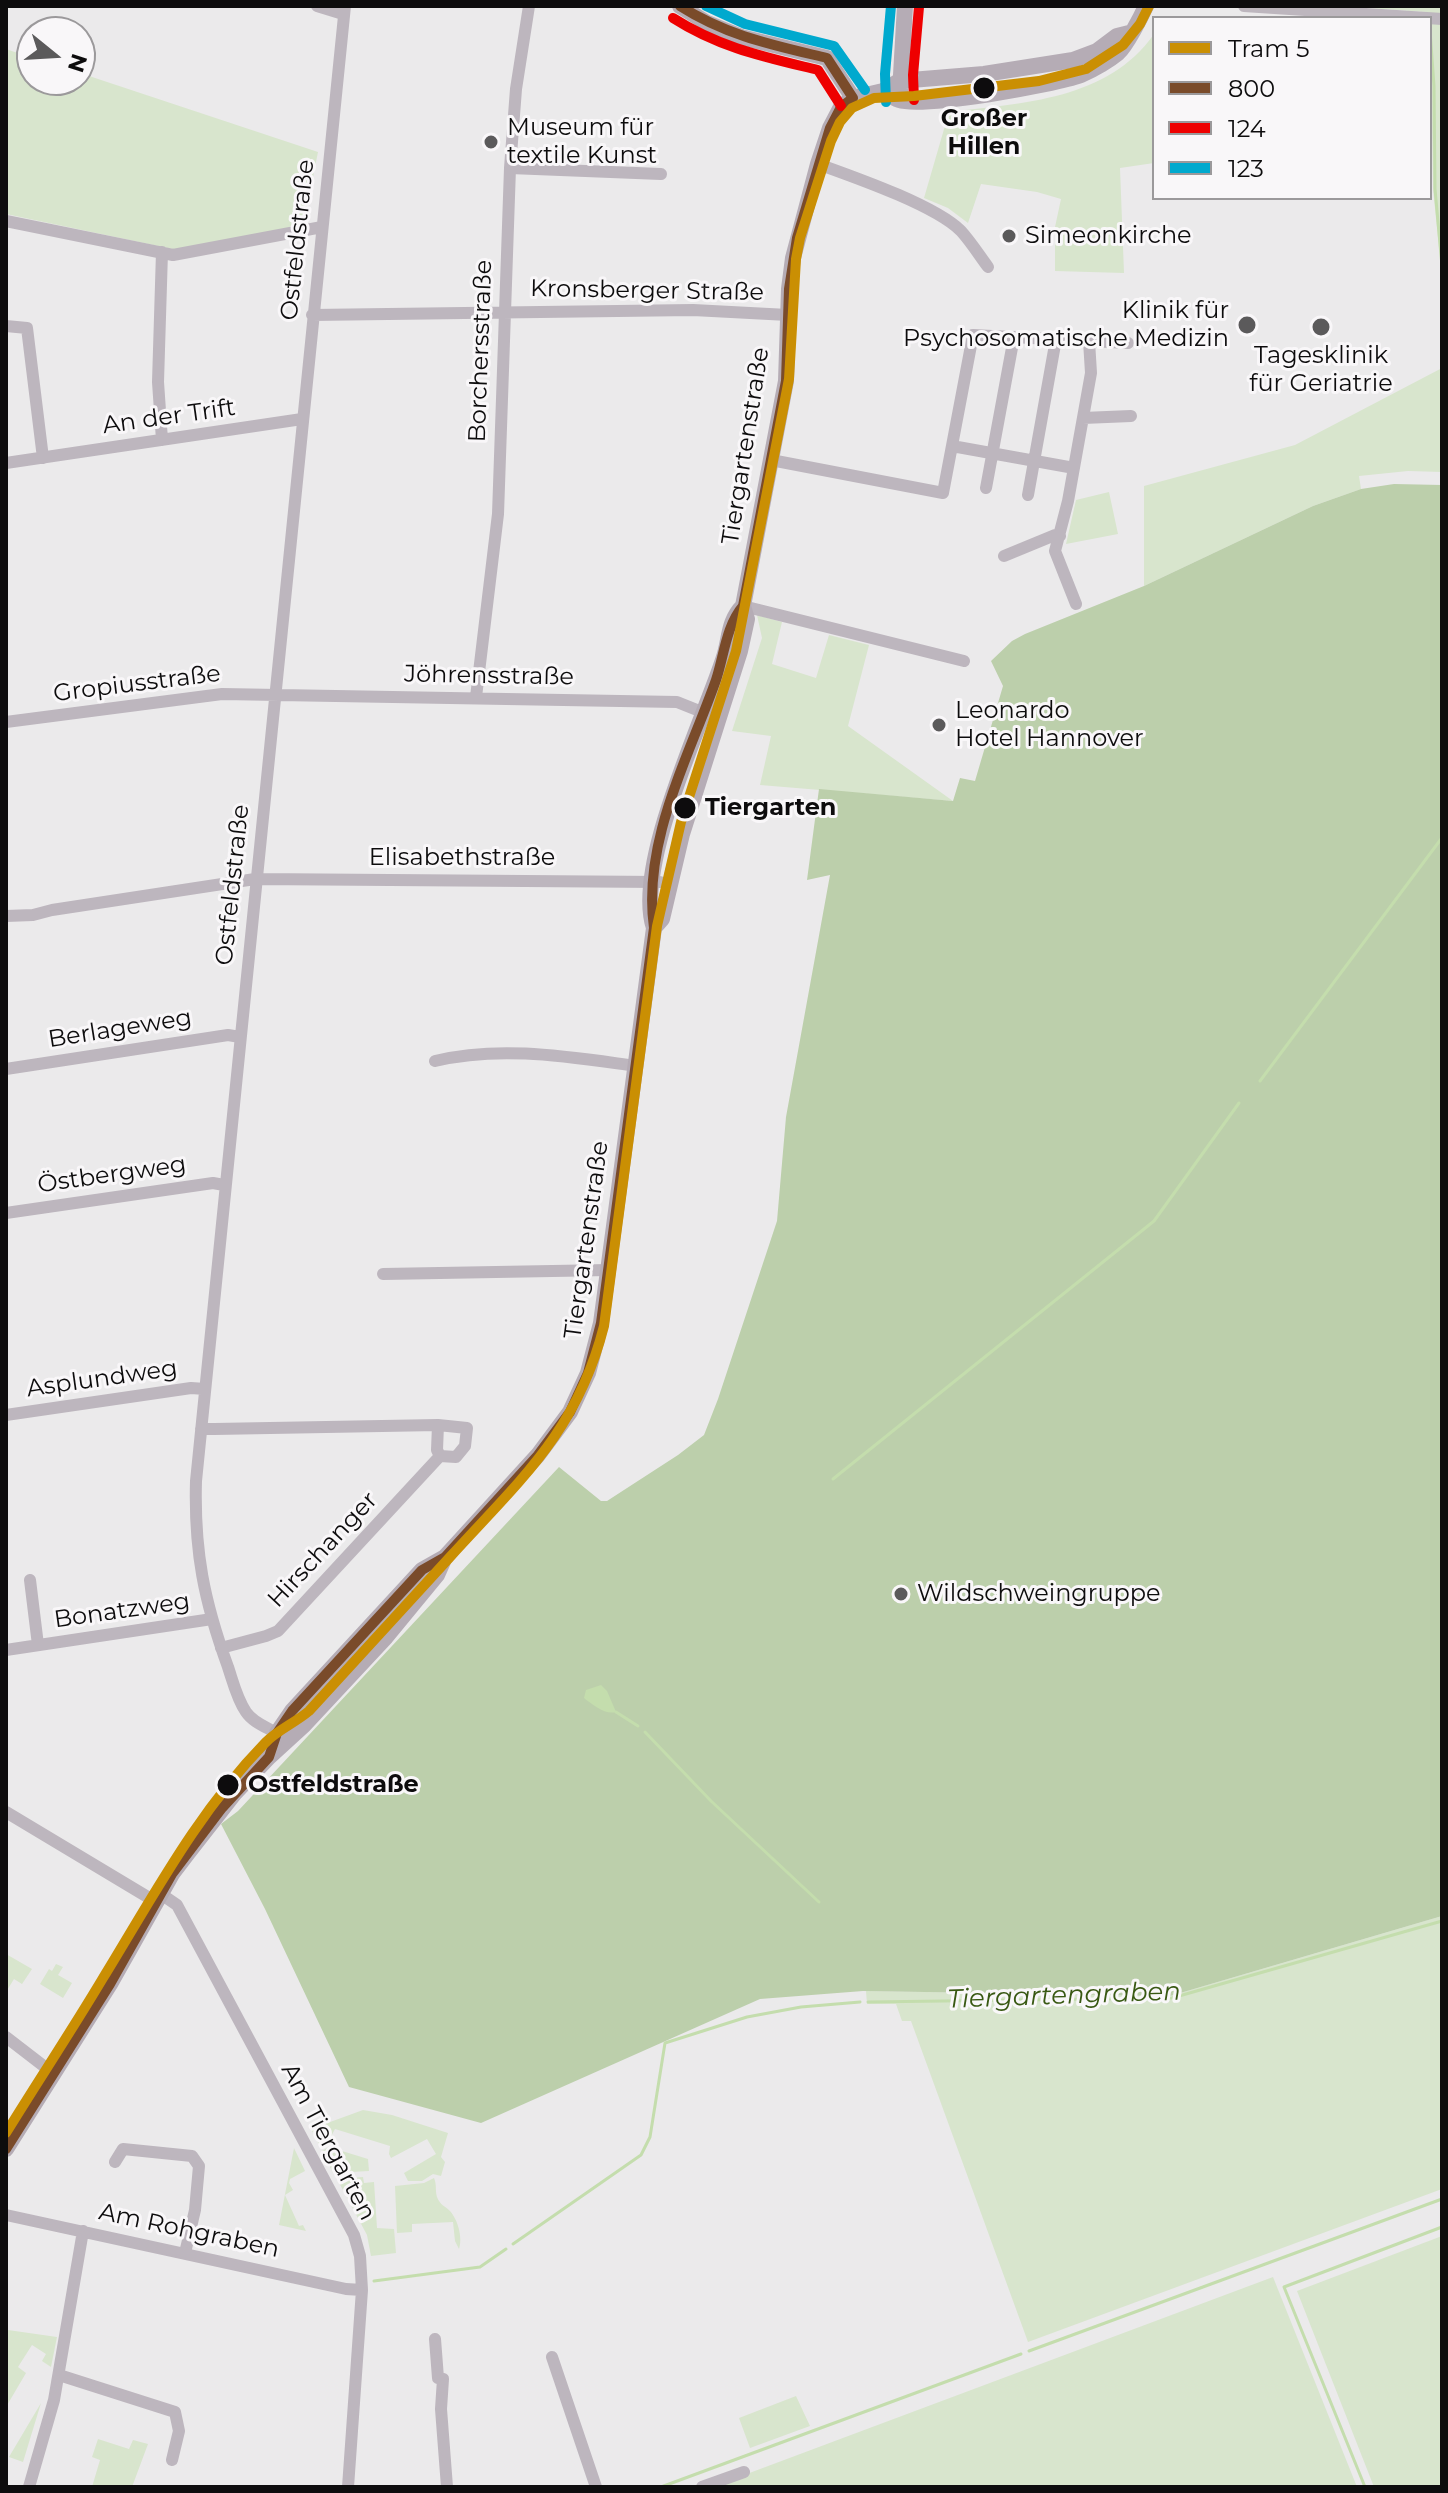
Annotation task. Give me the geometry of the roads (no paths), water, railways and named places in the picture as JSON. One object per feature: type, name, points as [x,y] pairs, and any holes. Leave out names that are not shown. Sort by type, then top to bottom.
[{"type":"main road","points":[[680,6],[707,23],[741,37],[827,58],[853,98],[883,91],[899,81],[984,74],[1065,62],[1084,57],[1117,36],[1129,33]]},
{"type":"main road","points":[[900,101],[905,6]]},
{"type":"main road","points":[[883,91],[900,101],[961,97],[1020,89],[1073,77],[1096,68],[1118,53],[1126,45],[1129,33],[1146,6]]},
{"type":"main road","name":"Tiergartenstraße","points":[[6,2149],[110,1984],[172,1874],[214,1819],[269,1757],[282,1737],[386,1637],[437,1575],[445,1557],[538,1455],[570,1412],[595,1351],[609,1270],[654,928],[651,917],[687,817],[740,651],[747,619],[743,606],[786,381],[793,258],[818,164],[836,114],[853,98]]},
{"type":"main road","name":"Tiergartenstraße","points":[[661,883],[655,862],[671,803],[724,658],[734,615],[743,606]]},
{"type":"street","points":[[317,6],[344,10]]},
{"type":"street","name":"Borchersstraße","points":[[476,697],[498,514],[510,168],[516,89],[529,6]]},
{"type":"street","points":[[1245,6],[1397,16]]},
{"type":"street","name":"Ostfeldstraße","points":[[282,1737],[248,1714],[238,1697],[199,1571],[194,1527],[224,1185],[344,10]]},
{"type":"street","points":[[818,164],[876,186],[951,223],[962,232],[988,267]]},
{"type":"street","points":[[510,168],[661,174]]},
{"type":"street","points":[[6,221],[173,255],[322,227]]},
{"type":"street","points":[[162,252],[158,382],[162,440]]},
{"type":"street","name":"Kronsberger Straße","points":[[312,315],[693,310],[788,315]]},
{"type":"street","points":[[6,326],[27,328],[43,458]]},
{"type":"street","points":[[771,460],[943,493],[973,335],[1128,343]]},
{"type":"street","points":[[986,488],[1014,337]]},
{"type":"street","points":[[1028,495],[1056,339]]},
{"type":"street","points":[[1076,604],[1055,551],[1091,373],[1089,341]]},
{"type":"street","points":[[1083,418],[1131,416]]},
{"type":"street","name":"An der Trift","points":[[6,463],[302,419]]},
{"type":"street","points":[[952,446],[1074,468]]},
{"type":"street","points":[[1004,556],[1055,535],[1060,536]]},
{"type":"street","points":[[743,606],[964,661]]},
{"type":"street","name":"Gropiusstraße","points":[[6,722],[222,694],[274,694]]},
{"type":"street","name":"Jöhrensstraße","points":[[274,694],[677,702],[702,712]]},
{"type":"street","name":"Elisabethstraße","points":[[6,916],[33,915],[255,879],[661,883]]},
{"type":"street","name":"Berlageweg","points":[[6,1069],[228,1035],[240,1037]]},
{"type":"street","points":[[435,1061],[466,1053],[513,1053],[636,1066]]},
{"type":"street","name":"Östbergweg","points":[[6,1213],[213,1183],[224,1185]]},
{"type":"street","points":[[383,1274],[609,1270]]},
{"type":"street","name":"Asplundweg","points":[[6,1415],[191,1388],[205,1389]]},
{"type":"street","points":[[438,1425],[437,1450],[440,1456]]},
{"type":"street","name":"Hirschanger","points":[[201,1429],[438,1425],[467,1428],[465,1446],[456,1457],[440,1456],[278,1631],[221,1648]]},
{"type":"street","name":"Bonatzweg","points":[[30,1580],[38,1645]]},
{"type":"street","name":"Bonatzweg","points":[[6,1650],[212,1619]]},
{"type":"street","name":"Am Tiergarten","points":[[6,1812],[158,1898],[177,1905],[354,2235],[360,2256],[362,2290],[348,2487]]},
{"type":"street","points":[[6,2037],[54,2074]]},
{"type":"street","points":[[115,2162],[123,2149],[192,2156],[199,2166],[195,2210],[185,2253]]},
{"type":"street","name":"Am Rohgraben","points":[[6,2215],[362,2290]]},
{"type":"street","points":[[29,2487],[59,2375],[83,2231]]},
{"type":"street","points":[[435,2339],[438,2378],[443,2379],[441,2409],[447,2487]]},
{"type":"street","points":[[552,2357],[596,2487]]},
{"type":"street","points":[[59,2375],[175,2412],[179,2431],[172,2460]]},
{"type":"street","points":[[702,2487],[744,2472]]},
{"type":"waterway","points":[[1432,58],[1435,189],[1442,266]]},
{"type":"waterway","points":[[1260,1081],[1441,839]]},
{"type":"waterway","points":[[833,1479],[1154,1221],[1239,1103]]},
{"type":"waterway","points":[[616,1712],[638,1726]]},
{"type":"waterway","points":[[645,1732],[711,1801],[819,1902]]},
{"type":"waterway","name":"Tiergartengraben","points":[[868,2002],[1172,1998],[1442,1921]]},
{"type":"waterway","name":"Tiergartengraben","points":[[513,2244],[641,2155],[650,2137],[665,2043],[747,2017],[801,2007],[860,2002]]},
{"type":"waterway","points":[[1029,2351],[1442,2199]]},
{"type":"waterway","points":[[1365,2487],[1284,2287],[1442,2227]]},
{"type":"waterway","name":"Tiergartengraben","points":[[374,2281],[480,2267],[506,2249]]},
{"type":"waterway","points":[[661,2487],[1021,2354]]},
{"type":"tram line","name":"5","points":[[6,2133],[178,1856],[218,1798],[270,1738],[309,1711],[522,1478],[562,1425],[593,1363],[604,1326],[657,926],[681,822],[736,651],[789,379],[800,238],[840,122],[852,108],[874,98],[1039,81],[1086,69],[1123,45],[1140,24],[1149,6]]},
{"type":"place","name":"Großer Hillen","points":[[984,88]]},
{"type":"place","name":"Museum für textile Kunst","points":[[491,142]]},
{"type":"place","name":"Simeonkirche","points":[[1009,236]]},
{"type":"place","name":"Klinik für Psychosomatische Medizin","points":[[1247,325]]},
{"type":"place","name":"Tagesklinik für Geriatrie","points":[[1321,327]]},
{"type":"place","name":"Leonardo Hotel Hannover","points":[[939,725]]},
{"type":"place","name":"Tiergarten","points":[[685,808]]},
{"type":"place","name":"Wildschweingruppe","points":[[901,1594]]},
{"type":"place","name":"Ostfeldstraße","points":[[228,1785]]}]
